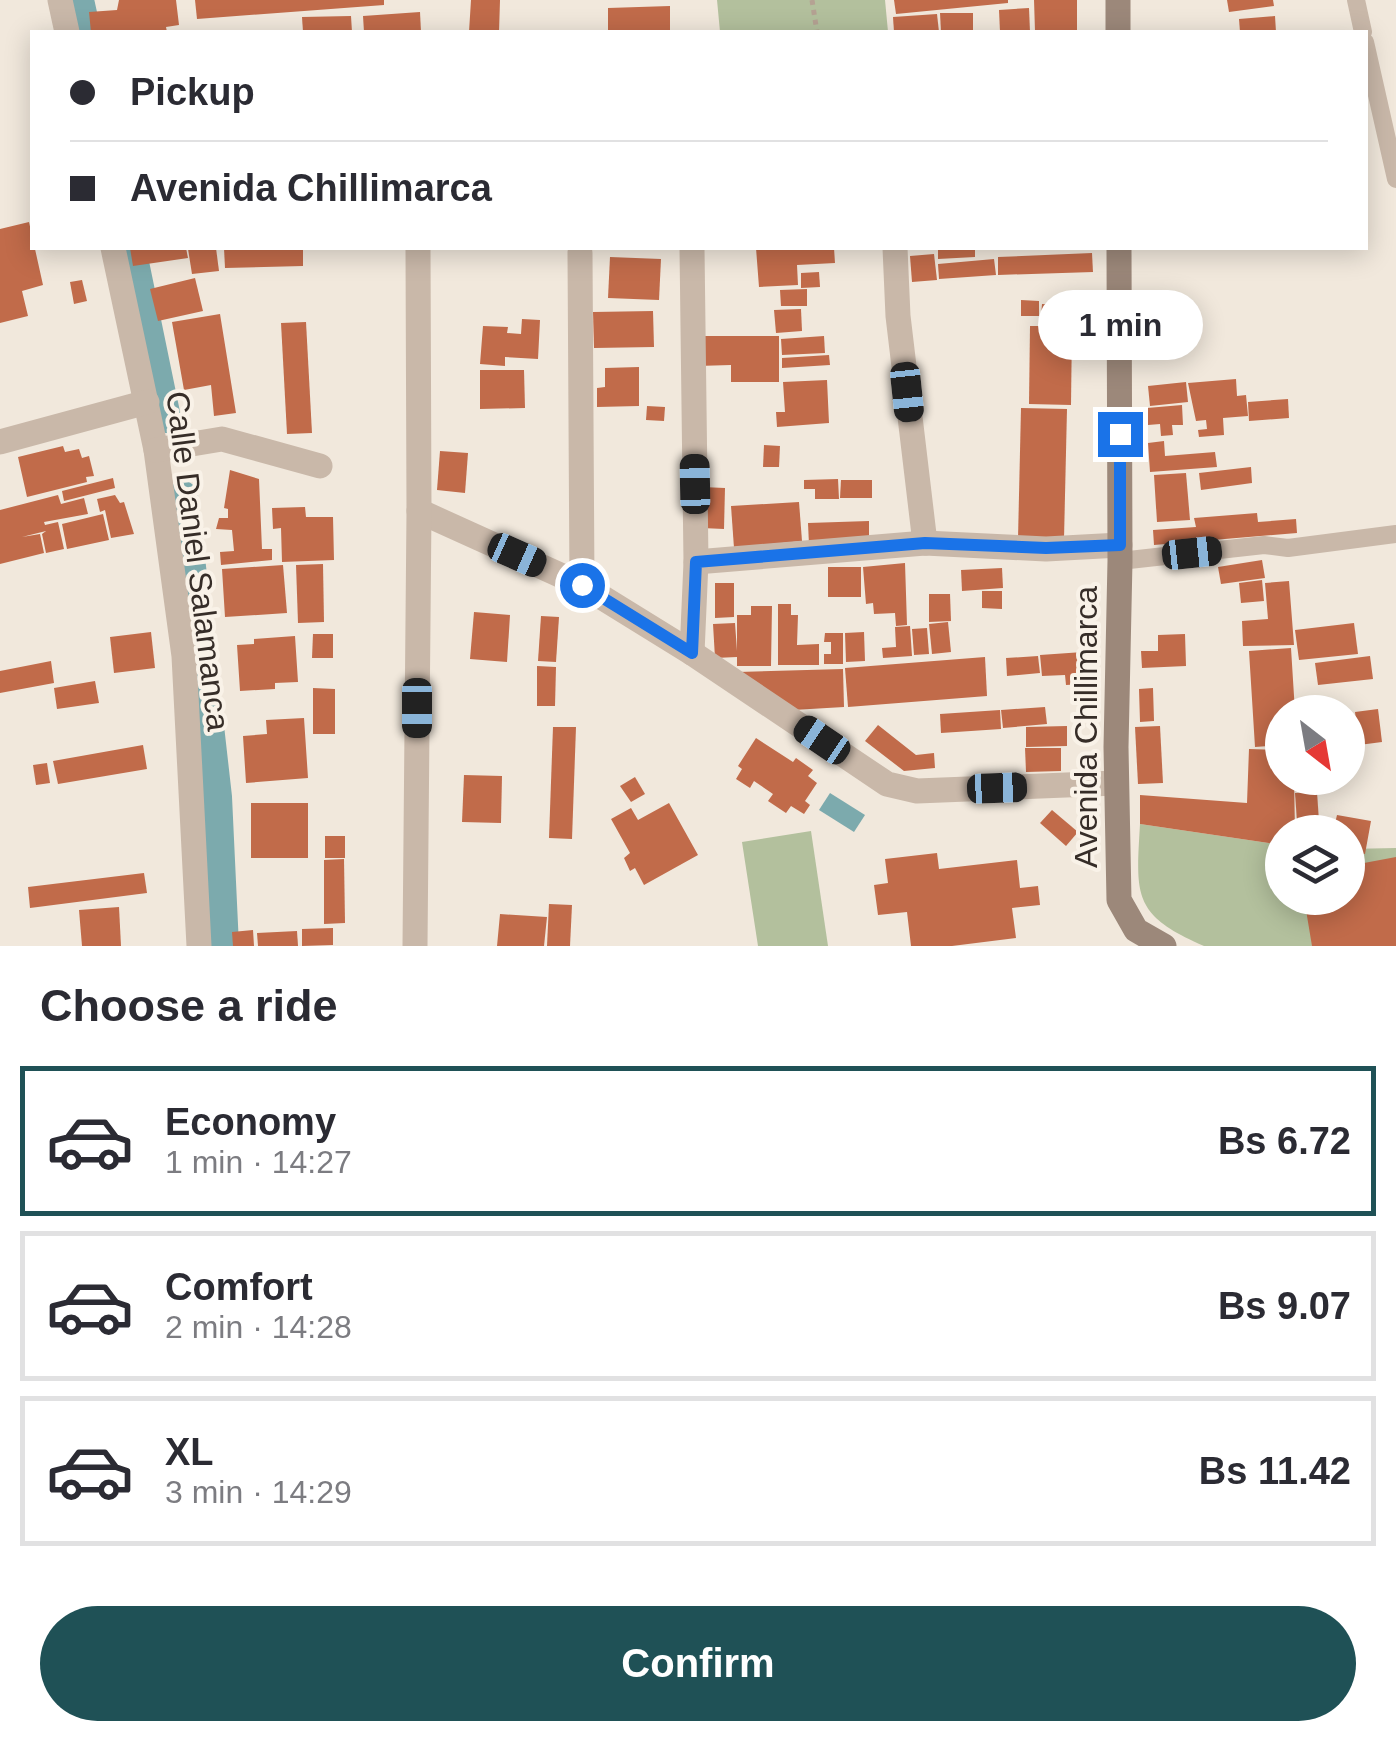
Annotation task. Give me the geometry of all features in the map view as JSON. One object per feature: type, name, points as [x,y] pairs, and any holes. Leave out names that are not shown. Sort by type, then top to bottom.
[{"type":"main road","points":[[1118,0],[1118,30]]},
{"type":"main road","name":"Avenida Chillimarca","points":[[1119,250],[1118,900],[1136,930],[1164,946]]},
{"type":"street","points":[[60,0],[67,30]]},
{"type":"street","name":"Calle Daniel Salamanca","points":[[113,250],[156,450],[184,656],[200,946]]},
{"type":"street","points":[[415,946],[418,250]]},
{"type":"street","points":[[692,250],[696,562],[692,653]]},
{"type":"street","points":[[895,250],[898,316],[925,543]]},
{"type":"street","points":[[580,253],[582,585]]},
{"type":"street","points":[[0,442],[146,402]]},
{"type":"street","points":[[156,450],[222,439],[320,466]]},
{"type":"street","points":[[419,511],[582,585],[692,653],[886,784],[900,789],[1116,783]]},
{"type":"street","points":[[696,562],[925,543],[1120,553]]},
{"type":"lane","points":[[1356,0],[1363,30]]},
{"type":"lane","points":[[1368,55],[1396,179]]},
{"type":"lane","points":[[1120,553],[1264,545],[1288,548],[1396,534]]},
{"type":"path","points":[[812,0],[816,30]]},
{"type":"green space","points":[[717,0],[885,0],[888,30],[720,30]]},
{"type":"green space","points":[[1140,824],[1265,842],[1265,915],[1365,915],[1365,849],[1396,848],[1396,946],[1204,946],[1180,935],[1151,912],[1144,900],[1138,869]]},
{"type":"green space","points":[[811,831],[828,946],[758,946],[742,842]]},
{"type":"water","points":[[830,793],[865,815],[854,832],[819,810]]},
{"type":"building","points":[[119,0],[176,0],[179,25],[166,27],[167,30],[91,30],[89,12],[117,10]]},
{"type":"building","points":[[195,0],[384,0],[384,5],[197,19]]},
{"type":"building","points":[[471,0],[500,0],[499,30],[469,30]]},
{"type":"building","points":[[894,0],[1008,0],[1008,3],[896,14]]},
{"type":"building","points":[[1034,0],[1077,0],[1077,30],[1035,30]]},
{"type":"building","points":[[1227,0],[1273,0],[1274,6],[1229,12]]},
{"type":"building","points":[[670,6],[670,30],[608,30],[608,8]]},
{"type":"building","points":[[1029,8],[1030,30],[1000,30],[999,10]]},
{"type":"building","points":[[420,12],[421,30],[364,30],[363,16]]},
{"type":"building","points":[[940,13],[973,13],[973,30],[941,30]]},
{"type":"building","points":[[937,14],[939,30],[894,30],[893,17]]},
{"type":"building","points":[[351,16],[352,30],[303,30],[302,17]]},
{"type":"building","points":[[1275,16],[1276,30],[1240,30],[1239,19]]},
{"type":"building","points":[[29,222],[30,250],[35,250],[43,285],[22,291],[28,316],[0,323],[0,229]]},
{"type":"building","points":[[130,250],[186,250],[188,258],[133,266]]},
{"type":"building","points":[[188,250],[216,250],[219,271],[192,274]]},
{"type":"building","points":[[224,250],[303,250],[303,266],[225,268]]},
{"type":"building","points":[[756,250],[834,250],[835,263],[797,265],[798,285],[759,287]]},
{"type":"building","points":[[938,250],[975,250],[975,257],[938,259]]},
{"type":"building","points":[[1092,253],[1093,272],[998,275],[998,257]]},
{"type":"building","points":[[934,254],[937,280],[912,282],[910,256]]},
{"type":"building","points":[[610,257],[661,259],[659,300],[608,298]]},
{"type":"building","points":[[994,259],[996,275],[939,279],[938,264]]},
{"type":"building","points":[[819,272],[820,287],[801,288],[801,273]]},
{"type":"building","points":[[195,278],[203,311],[158,321],[150,289]]},
{"type":"building","points":[[82,280],[87,301],[74,304],[70,282]]},
{"type":"building","points":[[807,289],[807,306],[781,306],[780,290]]},
{"type":"building","points":[[1021,300],[1039,301],[1039,316],[1021,316]]},
{"type":"building","points":[[1042,304],[1061,305],[1060,318],[1041,316]]},
{"type":"building","points":[[801,309],[802,331],[776,333],[774,310]]},
{"type":"building","points":[[653,311],[654,347],[594,348],[593,312]]},
{"type":"building","points":[[220,314],[236,413],[214,416],[211,385],[184,390],[172,322]]},
{"type":"building","points":[[522,319],[540,320],[538,359],[505,357],[505,366],[480,364],[483,326],[508,327],[507,333],[521,334]]},
{"type":"building","points":[[306,322],[312,433],[287,434],[281,323]]},
{"type":"building","points":[[1030,326],[1072,326],[1071,405],[1029,404]]},
{"type":"building","points":[[697,336],[779,336],[779,382],[731,382],[731,365],[697,366]]},
{"type":"building","points":[[824,336],[825,353],[782,355],[781,339]]},
{"type":"building","points":[[829,355],[830,365],[782,368],[782,358]]},
{"type":"building","points":[[639,367],[639,406],[597,407],[597,388],[605,387],[605,368]]},
{"type":"building","points":[[480,370],[524,370],[525,408],[480,409]]},
{"type":"building","points":[[1236,379],[1237,396],[1246,395],[1248,416],[1223,418],[1224,435],[1199,437],[1198,430],[1207,429],[1206,420],[1196,421],[1188,383]]},
{"type":"building","points":[[827,380],[829,423],[777,427],[776,412],[785,412],[783,382]]},
{"type":"building","points":[[1186,382],[1188,402],[1150,406],[1148,386]]},
{"type":"building","points":[[1288,399],[1289,418],[1249,421],[1248,402]]},
{"type":"building","points":[[1182,405],[1183,425],[1172,425],[1173,435],[1161,436],[1160,424],[1148,425],[1147,408]]},
{"type":"building","points":[[647,406],[665,407],[664,421],[646,420]]},
{"type":"building","points":[[1021,408],[1067,409],[1064,539],[1018,539]]},
{"type":"building","points":[[1164,441],[1165,456],[1215,452],[1217,467],[1150,472],[1148,443]]},
{"type":"building","points":[[764,445],[780,446],[779,467],[763,467]]},
{"type":"building","points":[[63,446],[65,452],[79,449],[82,458],[89,456],[94,476],[86,477],[87,482],[27,497],[18,457]]},
{"type":"building","points":[[440,451],[468,453],[465,493],[437,490]]},
{"type":"building","points":[[1251,467],[1252,483],[1201,490],[1199,473]]},
{"type":"building","points":[[230,470],[259,479],[262,549],[272,549],[272,560],[221,565],[220,552],[234,551],[232,530],[216,529],[219,518],[228,518],[228,509],[224,508]]},
{"type":"building","points":[[1186,473],[1190,520],[1157,522],[1154,475]]},
{"type":"building","points":[[113,478],[115,488],[64,501],[62,491]]},
{"type":"building","points":[[838,479],[839,499],[815,499],[815,489],[804,489],[804,480]]},
{"type":"building","points":[[841,480],[872,480],[872,498],[840,498]]},
{"type":"building","points":[[702,487],[725,488],[724,529],[702,528]]},
{"type":"building","points":[[58,495],[61,504],[84,498],[88,514],[44,522],[58,522],[64,549],[46,553],[42,534],[46,531],[22,537],[40,534],[44,553],[0,564],[0,510]]},
{"type":"building","points":[[115,495],[120,503],[124,502],[134,534],[111,538],[105,510],[100,512],[97,499]]},
{"type":"building","points":[[799,502],[802,541],[734,548],[731,506]]},
{"type":"building","points":[[305,507],[306,517],[333,517],[334,560],[282,562],[281,528],[273,529],[272,508]]},
{"type":"building","points":[[1257,513],[1258,522],[1296,519],[1297,533],[1154,545],[1153,530],[1196,527],[1194,518]]},
{"type":"building","points":[[103,514],[109,540],[67,549],[62,524]]},
{"type":"building","points":[[869,521],[869,543],[809,545],[808,523]]},
{"type":"building","points":[[1262,560],[1265,578],[1221,584],[1218,567]]},
{"type":"building","points":[[905,563],[907,625],[896,626],[895,613],[874,614],[873,603],[866,604],[863,567]]},
{"type":"building","points":[[323,564],[324,622],[298,623],[296,565]]},
{"type":"building","points":[[283,565],[287,613],[225,617],[222,569]]},
{"type":"building","points":[[828,567],[861,567],[861,597],[828,597]]},
{"type":"building","points":[[1002,568],[1003,588],[962,591],[961,570]]},
{"type":"building","points":[[1262,580],[1264,601],[1241,603],[1239,583]]},
{"type":"building","points":[[1289,581],[1294,645],[1243,646],[1242,621],[1268,619],[1265,583]]},
{"type":"building","points":[[715,583],[734,583],[734,617],[715,618]]},
{"type":"building","points":[[982,591],[1002,591],[1002,609],[982,608]]},
{"type":"building","points":[[929,594],[950,594],[951,621],[929,622]]},
{"type":"building","points":[[778,604],[791,604],[791,615],[798,615],[797,645],[819,644],[819,665],[778,665]]},
{"type":"building","points":[[751,606],[772,606],[771,666],[737,666],[737,657],[715,658],[713,624],[735,623],[737,651],[737,615],[751,615]]},
{"type":"building","points":[[474,612],[510,615],[507,662],[470,659]]},
{"type":"building","points":[[541,616],[559,617],[556,662],[538,661]]},
{"type":"building","points":[[948,622],[951,652],[932,654],[929,624]]},
{"type":"building","points":[[1354,623],[1358,654],[1299,660],[1295,630]]},
{"type":"building","points":[[910,626],[912,656],[883,658],[882,648],[896,647],[895,627]]},
{"type":"building","points":[[927,628],[929,654],[914,655],[912,629]]},
{"type":"building","points":[[151,632],[155,668],[114,673],[110,637]]},
{"type":"building","points":[[864,632],[865,661],[846,662],[845,633]]},
{"type":"building","points":[[825,633],[843,633],[843,664],[824,664],[824,654],[831,654],[831,642],[824,642]]},
{"type":"building","points":[[313,634],[333,634],[333,658],[312,658]]},
{"type":"building","points":[[1185,634],[1186,666],[1142,668],[1141,651],[1158,651],[1158,635]]},
{"type":"building","points":[[295,636],[298,682],[275,683],[275,689],[240,691],[237,645],[254,644],[254,639]]},
{"type":"building","points":[[1291,648],[1294,695],[1265,695],[1265,746],[1255,747],[1249,651]]},
{"type":"building","points":[[1083,652],[1085,684],[1066,685],[1065,675],[1042,676],[1040,655]]},
{"type":"building","points":[[1038,656],[1040,673],[1007,676],[1006,658]]},
{"type":"building","points":[[1370,656],[1373,679],[1318,685],[1315,663]]},
{"type":"building","points":[[985,657],[987,696],[848,707],[845,668]]},
{"type":"building","points":[[51,661],[54,683],[0,693],[0,671]]},
{"type":"building","points":[[537,666],[556,667],[555,706],[537,706]]},
{"type":"building","points":[[843,669],[844,707],[793,710],[738,672]]},
{"type":"building","points":[[95,681],[99,703],[57,709],[54,688]]},
{"type":"building","points":[[313,688],[335,689],[335,734],[313,734]]},
{"type":"building","points":[[1153,688],[1154,721],[1140,722],[1139,689]]},
{"type":"building","points":[[1045,707],[1047,724],[1003,728],[1001,710]]},
{"type":"building","points":[[1378,709],[1382,742],[1365,744],[1365,711]]},
{"type":"building","points":[[1000,710],[1001,729],[941,733],[940,714]]},
{"type":"building","points":[[304,718],[308,778],[246,783],[243,736],[267,734],[266,720]]},
{"type":"building","points":[[878,725],[916,755],[934,753],[935,768],[904,771],[865,741]]},
{"type":"building","points":[[1067,726],[1067,746],[1026,747],[1026,727]]},
{"type":"building","points":[[1160,726],[1163,783],[1138,784],[1135,727]]},
{"type":"building","points":[[553,727],[576,727],[572,839],[549,838]]},
{"type":"building","points":[[756,738],[813,770],[808,776],[817,783],[805,801],[810,805],[804,814],[791,806],[786,813],[768,801],[773,794],[754,781],[750,788],[736,779],[742,769],[738,766]]},
{"type":"building","points":[[143,745],[147,769],[58,784],[53,761]]},
{"type":"building","points":[[1025,748],[1061,748],[1061,771],[1026,772]]},
{"type":"building","points":[[1249,749],[1265,749],[1265,795],[1294,795],[1295,815],[1265,815],[1265,842],[1140,824],[1140,795],[1247,803]]},
{"type":"building","points":[[47,763],[50,783],[36,785],[33,765]]},
{"type":"building","points":[[464,775],[502,776],[501,823],[462,822]]},
{"type":"building","points":[[635,777],[645,794],[631,802],[620,786]]},
{"type":"building","points":[[1295,795],[1317,795],[1319,815],[1297,815]]},
{"type":"building","points":[[251,803],[308,803],[308,858],[251,858]]},
{"type":"building","points":[[669,803],[698,855],[644,885],[635,868],[630,871],[624,858],[630,853],[611,819],[631,808],[638,820]]},
{"type":"building","points":[[1052,810],[1078,832],[1066,846],[1040,823]]},
{"type":"building","points":[[1365,820],[1371,821],[1365,854]]},
{"type":"building","points":[[325,836],[345,836],[345,858],[325,858]]},
{"type":"building","points":[[937,853],[939,869],[1017,860],[1020,888],[1038,886],[1040,905],[1012,908],[1016,938],[952,946],[911,946],[907,912],[878,915],[874,885],[888,883],[885,859]]},
{"type":"building","points":[[1396,857],[1396,946],[1312,946],[1307,915],[1365,915],[1365,863]]},
{"type":"building","points":[[344,859],[345,923],[324,924],[324,860]]},
{"type":"building","points":[[144,873],[147,893],[30,908],[28,887]]},
{"type":"building","points":[[549,904],[572,905],[570,946],[547,946]]},
{"type":"building","points":[[119,907],[121,946],[82,946],[79,910]]},
{"type":"building","points":[[500,914],[547,917],[544,946],[497,946]]},
{"type":"building","points":[[333,928],[333,945],[302,946],[302,929]]},
{"type":"building","points":[[253,930],[254,946],[233,946],[232,932]]},
{"type":"building","points":[[297,931],[298,946],[258,946],[257,933]]},
{"type":"waterway","points":[[79,0],[86,30]]},
{"type":"waterway","points":[[131,250],[166,418]]},
{"type":"waterway","points":[[183,496],[217,797],[224,946]]},
{"type":"route","points":[[582,585],[692,653],[696,562],[925,543],[1046,548],[1120,545],[1120,434]]}]
